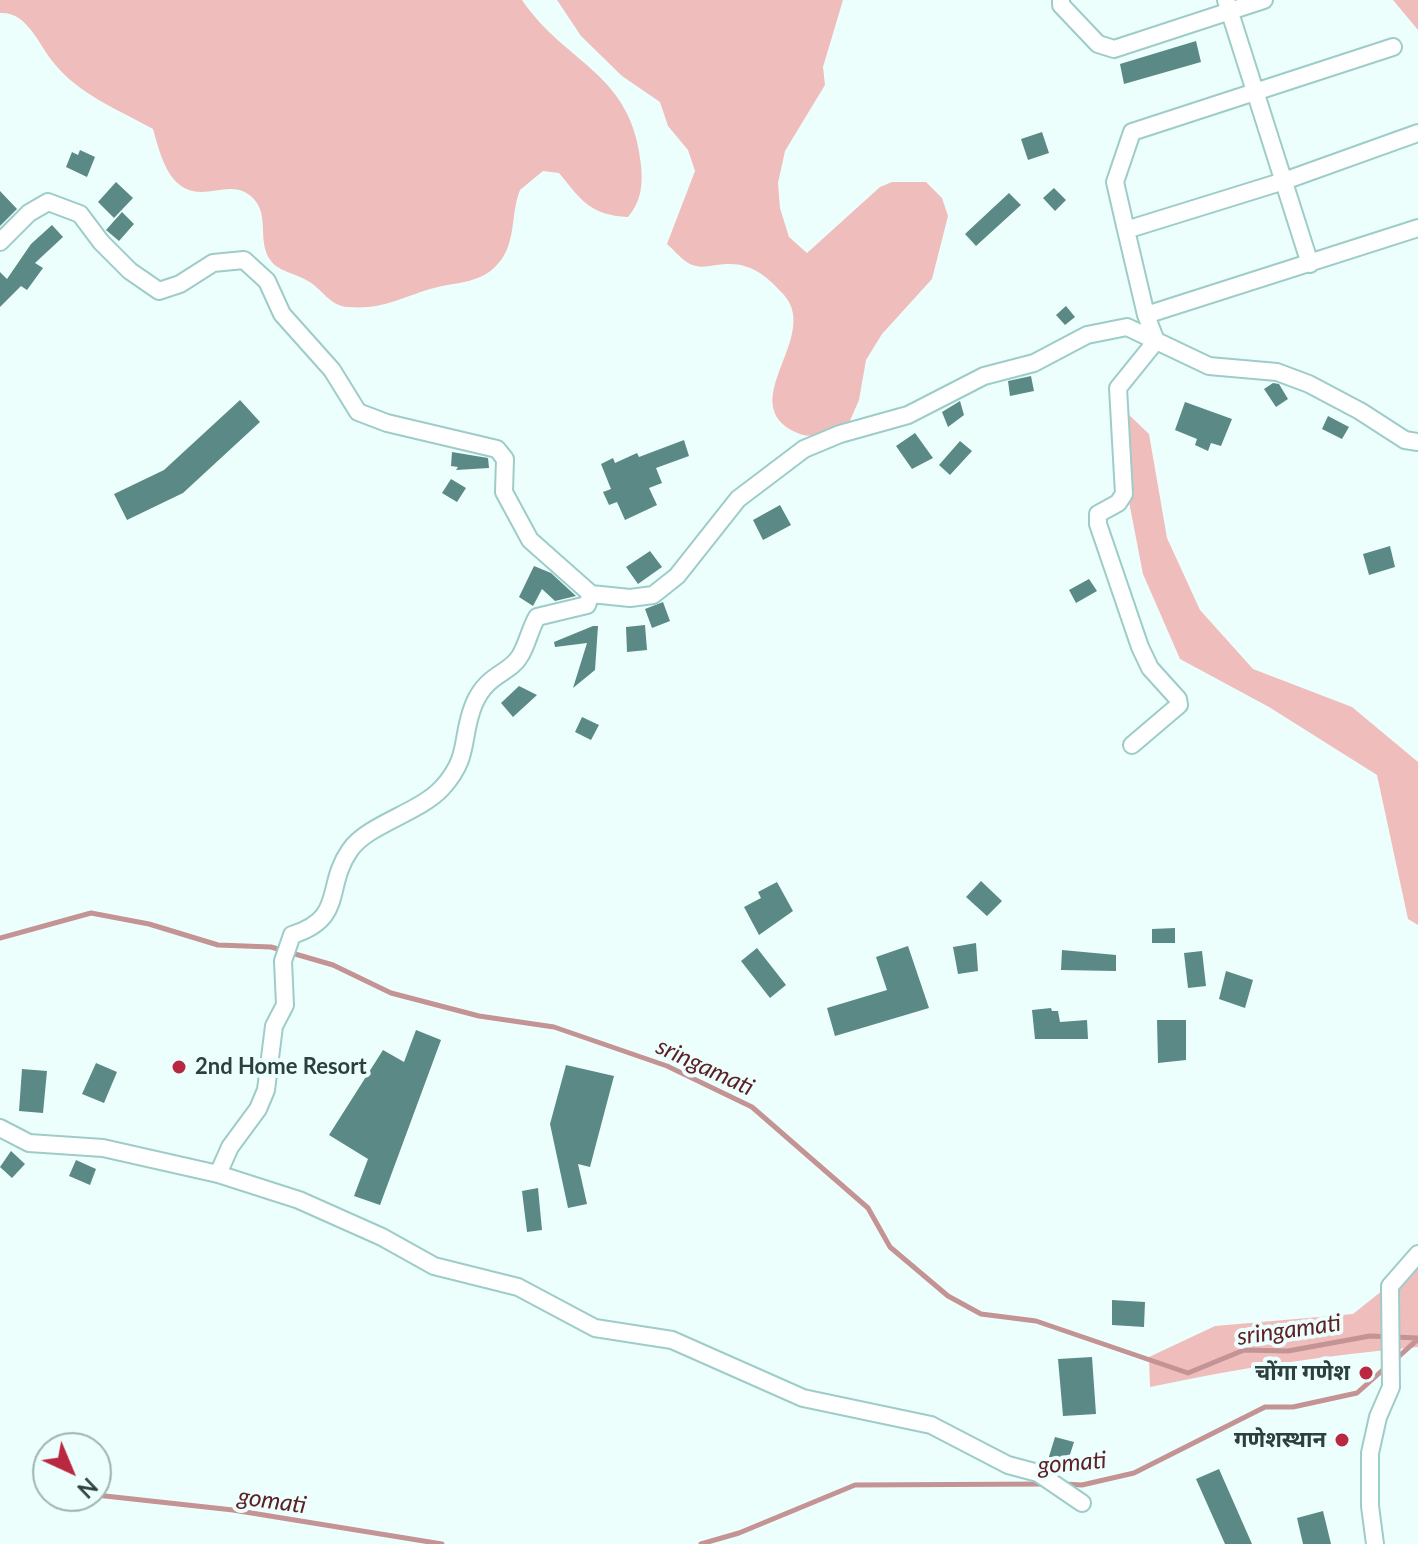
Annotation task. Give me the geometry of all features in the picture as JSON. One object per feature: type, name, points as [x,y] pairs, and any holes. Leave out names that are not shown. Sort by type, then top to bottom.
[{"type":"street","points":[[1061,0],[1061,5],[1098,44],[1114,49],[1228,6],[1264,0]]},
{"type":"street","points":[[1228,6],[1310,264]]},
{"type":"street","points":[[1156,341],[1146,315],[1115,182],[1132,132],[1254,89],[1393,47]]},
{"type":"street","points":[[1126,230],[1284,181],[1418,133]]},
{"type":"street","points":[[0,242],[29,213],[48,202],[80,214],[111,252],[159,291],[180,284],[213,263],[244,260],[267,281],[282,314],[332,370],[358,412],[387,423],[497,449],[505,459],[504,492],[524,530],[591,594],[630,598],[653,595],[696,556],[751,486],[804,449],[840,434],[908,415],[984,376],[1034,363],[1087,335],[1127,327],[1209,366],[1277,372],[1309,384],[1405,440],[1418,442]]},
{"type":"street","points":[[1146,315],[1418,228]]},
{"type":"street","points":[[1132,745],[1179,705],[1178,699],[1150,668],[1140,647],[1098,514],[1105,507],[1118,503],[1124,494],[1118,388],[1156,341]]},
{"type":"street","points":[[218,1174],[266,1090],[274,1026],[285,1005],[283,961],[292,935],[311,929],[327,916],[350,849],[440,791],[466,750],[474,705],[488,679],[520,658],[537,617],[577,610],[587,605],[591,594]]},
{"type":"street","points":[[0,1128],[29,1143],[103,1148],[218,1174],[342,1218],[447,1272],[518,1287],[595,1328],[672,1340],[780,1391],[846,1409],[931,1425],[1008,1465],[1038,1473],[1082,1503]]},
{"type":"street","points":[[1375,1544],[1370,1506],[1370,1453],[1378,1417],[1391,1387],[1390,1286],[1418,1254]]},
{"type":"shaded area","points":[[0,0],[522,0],[539,22],[595,72],[625,109],[635,134],[641,165],[638,199],[628,217],[604,213],[581,199],[559,173],[543,171],[520,190],[506,252],[486,274],[381,305],[342,306],[313,284],[271,261],[266,253],[262,217],[256,201],[242,191],[201,192],[181,186],[167,170],[153,129],[74,83],[53,62],[25,23],[18,17],[0,13]]},
{"type":"shaded area","points":[[557,0],[843,0],[823,67],[825,85],[785,151],[778,183],[780,208],[789,237],[807,253],[880,187],[892,182],[926,182],[942,198],[948,216],[932,279],[882,334],[866,360],[859,400],[849,423],[813,436],[798,434],[777,417],[773,402],[775,384],[793,329],[792,311],[784,295],[766,277],[752,269],[736,264],[695,266],[667,244],[695,171],[688,150],[668,126],[660,102],[622,76],[581,36]]},
{"type":"shaded area","points":[[1393,0],[1418,0],[1418,30]]},
{"type":"shaded area","points":[[1125,411],[1149,434],[1167,538],[1200,610],[1253,669],[1352,707],[1418,762],[1418,925],[1408,919],[1377,775],[1269,707],[1180,659],[1143,574],[1123,471]]},
{"type":"shaded area","points":[[1418,1262],[1418,1347],[1284,1363],[1150,1387],[1149,1357],[1215,1326],[1353,1314]]},
{"type":"building","points":[[1196,41],[1201,62],[1124,84],[1120,64]]},
{"type":"building","points":[[1042,132],[1049,153],[1028,160],[1021,139]]},
{"type":"building","points":[[80,150],[95,157],[87,177],[66,167],[72,152],[78,155]]},
{"type":"building","points":[[116,182],[133,198],[114,218],[98,202]]},
{"type":"building","points":[[1054,188],[1066,200],[1055,211],[1043,198]]},
{"type":"building","points":[[0,191],[17,209],[0,226]]},
{"type":"building","points":[[1009,193],[1021,205],[976,246],[965,234]]},
{"type":"building","points":[[122,212],[134,224],[119,241],[106,230]]},
{"type":"building","points":[[52,225],[63,237],[35,263],[43,268],[27,290],[21,286],[0,307],[0,272],[7,279],[31,244]]},
{"type":"building","points":[[1066,306],[1075,317],[1065,325],[1056,315]]},
{"type":"building","points":[[1031,376],[1034,391],[1010,396],[1008,381]]},
{"type":"building","points":[[1273,383],[1279,384],[1288,399],[1276,407],[1264,389]]},
{"type":"building","points":[[240,400],[260,422],[183,493],[127,520],[114,494],[164,470]]},
{"type":"building","points":[[960,401],[964,415],[948,427],[942,412]]},
{"type":"building","points":[[1185,402],[1232,419],[1221,446],[1211,443],[1208,451],[1195,445],[1197,439],[1175,430]]},
{"type":"building","points":[[1328,416],[1349,427],[1342,439],[1322,429]]},
{"type":"building","points":[[915,433],[933,458],[912,469],[896,446]]},
{"type":"building","points":[[684,440],[689,456],[656,468],[662,483],[649,488],[657,505],[625,520],[617,502],[609,505],[603,492],[611,489],[601,464],[613,458],[615,463],[637,453],[639,457]]},
{"type":"building","points":[[960,441],[972,451],[950,475],[939,465]]},
{"type":"building","points":[[452,452],[488,458],[489,468],[456,470],[458,467],[451,466]]},
{"type":"building","points":[[451,479],[466,488],[457,502],[442,493]]},
{"type":"building","points":[[780,505],[791,525],[763,540],[753,520]]},
{"type":"building","points":[[1390,546],[1395,567],[1369,575],[1363,554]]},
{"type":"building","points":[[650,551],[662,567],[638,584],[626,567]]},
{"type":"building","points":[[534,566],[551,573],[576,596],[555,601],[542,589],[533,606],[519,597]]},
{"type":"building","points":[[1089,579],[1097,591],[1076,603],[1069,590]]},
{"type":"building","points":[[663,602],[670,621],[652,628],[645,609]]},
{"type":"building","points":[[645,625],[647,650],[627,652],[626,627]]},
{"type":"building","points":[[598,626],[595,670],[573,688],[587,643],[555,647],[554,642]]},
{"type":"building","points":[[519,686],[537,695],[513,717],[501,703]]},
{"type":"building","points":[[582,717],[599,725],[591,740],[575,732]]},
{"type":"building","points":[[981,881],[1002,901],[987,916],[966,897]]},
{"type":"building","points":[[777,882],[793,911],[759,935],[744,907],[761,898],[758,892]]},
{"type":"building","points":[[1175,928],[1175,943],[1152,943],[1152,929]]},
{"type":"building","points":[[976,943],[978,971],[958,974],[953,947]]},
{"type":"building","points":[[908,946],[929,1008],[835,1036],[827,1008],[887,990],[876,957]]},
{"type":"building","points":[[757,948],[786,985],[770,998],[741,961]]},
{"type":"building","points":[[1062,950],[1116,955],[1116,971],[1061,970]]},
{"type":"building","points":[[1202,951],[1206,986],[1188,988],[1184,953]]},
{"type":"building","points":[[1226,971],[1253,980],[1245,1008],[1219,999]]},
{"type":"building","points":[[1051,1008],[1058,1011],[1060,1022],[1087,1020],[1088,1039],[1035,1039],[1032,1010]]},
{"type":"building","points":[[1157,1020],[1186,1020],[1186,1060],[1158,1063]]},
{"type":"building","points":[[416,1030],[441,1040],[380,1205],[354,1196],[368,1159],[329,1135],[383,1050],[404,1062]]},
{"type":"building","points":[[96,1063],[117,1072],[104,1103],[82,1094]]},
{"type":"building","points":[[566,1065],[614,1076],[590,1167],[578,1164],[587,1204],[568,1208],[550,1124]]},
{"type":"building","points":[[22,1069],[47,1071],[43,1113],[19,1111]]},
{"type":"building","points":[[11,1151],[25,1164],[12,1178],[0,1167]]},
{"type":"building","points":[[76,1160],[96,1169],[90,1185],[69,1176]]},
{"type":"building","points":[[538,1188],[542,1230],[527,1232],[522,1191]]},
{"type":"building","points":[[1112,1300],[1145,1302],[1144,1327],[1112,1325]]},
{"type":"building","points":[[1092,1357],[1096,1414],[1063,1416],[1058,1359]]},
{"type":"building","points":[[1055,1437],[1074,1442],[1066,1467],[1047,1463]]},
{"type":"building","points":[[1219,1469],[1252,1544],[1225,1544],[1196,1479]]},
{"type":"building","points":[[1323,1511],[1331,1544],[1303,1544],[1297,1518]]},
{"type":"waterway","name":"sringamati","points":[[0,938],[91,913],[149,924],[218,945],[271,947],[333,965],[391,993],[479,1016],[554,1027],[667,1066],[752,1107],[868,1208],[890,1247],[948,1296],[981,1314],[1036,1321],[1188,1373],[1244,1350],[1288,1351],[1370,1336],[1418,1338]]},
{"type":"waterway","name":"gomati","points":[[1396,1359],[1418,1339]]},
{"type":"waterway","name":"gomati","points":[[1063,1484],[1082,1485],[1134,1473],[1265,1407],[1293,1407],[1357,1393],[1385,1368]]},
{"type":"waterway","name":"gomati","points":[[701,1544],[739,1533],[855,1485],[1045,1484]]},
{"type":"waterway","name":"gomati","points":[[112,1497],[233,1510],[442,1544]]},
{"type":"place","name":"2nd Home Resort","points":[[179,1067]]},
{"type":"place","name":"चोंगा गणेश","points":[[1366,1373]]},
{"type":"place","name":"गणेशस्थान","points":[[1342,1440]]}]
